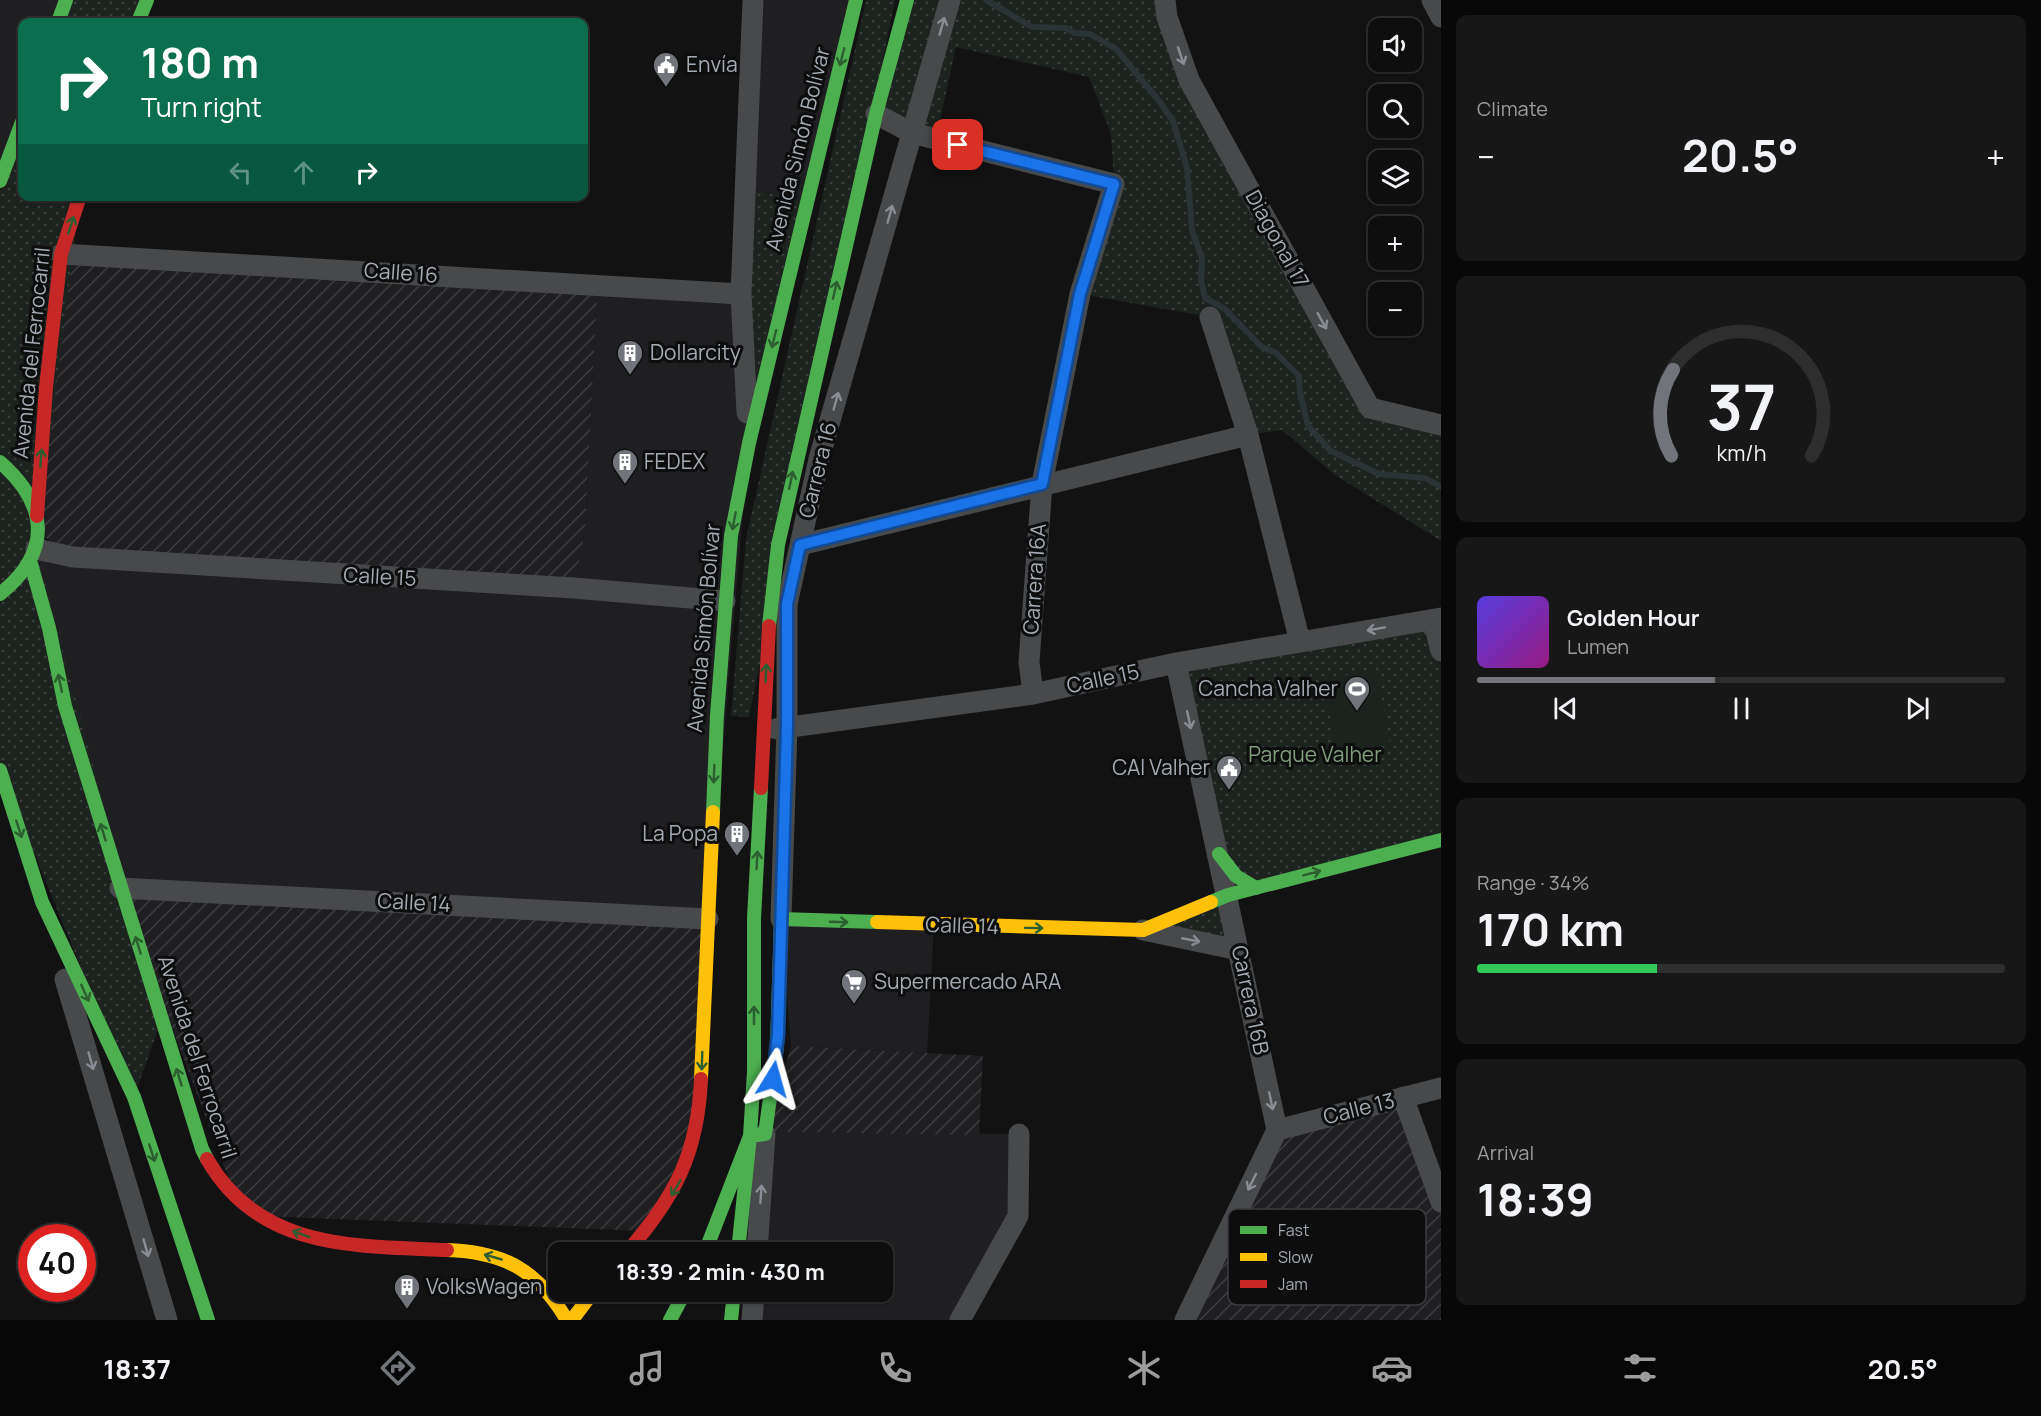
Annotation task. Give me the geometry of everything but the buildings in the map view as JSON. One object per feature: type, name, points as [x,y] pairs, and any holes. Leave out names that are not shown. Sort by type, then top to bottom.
[{"type":"main road","points":[[59,18],[66,0]]},
{"type":"main road","points":[[140,18],[147,0]]},
{"type":"main road","name":"Avenida Simón Bolívar","points":[[635,1242],[674,1192],[691,1159],[697,1136],[700,1113],[717,715],[731,536],[749,443],[856,0]]},
{"type":"main road","points":[[710,1242],[758,1135],[754,1072],[754,918],[770,603],[778,545],[876,114],[907,0]]},
{"type":"main road","points":[[0,181],[18,133]]},
{"type":"main road","name":"Avenida del Ferrocarril","points":[[78,201],[61,254],[46,387],[38,516],[39,533],[34,556],[65,706],[202,1149],[223,1188],[256,1216],[306,1237],[351,1246],[470,1252],[493,1256],[514,1264],[545,1288],[569,1320]]},
{"type":"main road","points":[[0,462],[25,484],[38,516]]},
{"type":"main road","points":[[0,594],[9,588],[34,556]]},
{"type":"main road","points":[[0,770],[42,902],[134,1097],[208,1320]]},
{"type":"main road","name":"Calle 14","points":[[781,919],[1143,930],[1228,895],[1441,840]]},
{"type":"main road","points":[[1219,854],[1236,876],[1256,888]]},
{"type":"main road","name":"Carrera 16","points":[[740,1242],[758,1135],[778,1041],[781,919]]},
{"type":"main road","points":[[569,1320],[584,1302]]},
{"type":"main road","points":[[670,1320],[680,1302]]},
{"type":"main road","points":[[731,1320],[733,1302]]},
{"type":"street","points":[[749,443],[741,294],[753,0]]},
{"type":"street","name":"Carrera 16","points":[[781,919],[787,727],[787,604],[819,459],[950,0]]},
{"type":"street","name":"Diagonal 17","points":[[1165,0],[1167,17],[1189,80],[1370,408],[1441,425]]},
{"type":"street","points":[[1432,0],[1441,17]]},
{"type":"street","points":[[876,114],[912,133]]},
{"type":"street","name":"Carrera 16A","points":[[912,133],[1114,184],[1080,294],[1042,484],[1029,662],[1033,694]]},
{"type":"street","name":"Calle 16","points":[[61,254],[741,294]]},
{"type":"street","points":[[1210,317],[1248,435],[1300,642]]},
{"type":"street","points":[[800,545],[1248,435]]},
{"type":"street","name":"Calle 15","points":[[34,556],[574,588],[725,601]]},
{"type":"street","points":[[1437,619],[1441,651]]},
{"type":"street","name":"Calle 15","points":[[764,731],[1033,694],[1176,663],[1437,619]]},
{"type":"street","name":"Carrera 16B","points":[[1176,663],[1277,1130]]},
{"type":"street","name":"Calle 14","points":[[120,888],[708,919]]},
{"type":"street","points":[[42,902],[49,934],[74,1005],[167,1320]]},
{"type":"street","name":"Calle 14","points":[[1143,930],[1239,950]]},
{"type":"street","name":"Calle 13","points":[[1277,1130],[1441,1088]]},
{"type":"street","points":[[1403,1097],[1441,1202]]},
{"type":"street","points":[[1239,1209],[1277,1130]]},
{"type":"street","points":[[960,1320],[1018,1216],[1019,1134]]},
{"type":"street","name":"Carrera 16","points":[[757,1242],[758,1135]]},
{"type":"street","points":[[1185,1320],[1228,1231]]},
{"type":"street","points":[[752,1320],[753,1302]]},
{"type":"shaded area","points":[[0,0],[66,0],[59,18],[18,18],[18,133],[0,181]]},
{"type":"shaded area","points":[[753,0],[856,0],[808,201],[745,188]]},
{"type":"shaded area","points":[[61,254],[600,286],[596,311],[585,530],[574,588],[73,557],[39,533]]},
{"type":"shaded area","points":[[600,286],[741,294],[749,443],[708,919],[120,888],[36,549],[573,588],[585,530],[596,311]]},
{"type":"shaded area","points":[[120,888],[708,919],[700,1113],[646,1231],[256,1216],[237,1201]]},
{"type":"shaded area","name":"Supermercado ARA","points":[[781,919],[934,925],[927,1053],[791,1046]]},
{"type":"shaded area","points":[[791,1046],[983,1056],[979,1135],[787,1132],[765,1134]]},
{"type":"shaded area","points":[[1403,1097],[1441,1202],[1441,1320],[1185,1320],[1228,1231],[1228,1305],[1426,1305],[1426,1209],[1239,1209],[1277,1130]]},
{"type":"shaded area","points":[[787,1132],[1019,1134],[1018,1216],[960,1320],[752,1320],[753,1302],[893,1302],[893,1242],[758,1242],[765,1134]]},
{"type":"green space","points":[[66,0],[147,0],[140,18],[59,18]]},
{"type":"green space","points":[[866,0],[895,0],[749,717],[731,716],[746,539]]},
{"type":"green space","points":[[907,0],[1165,0],[1167,17],[1370,408],[1441,425],[1441,541],[1335,475],[1282,430],[1248,435],[1210,317],[1080,294],[1114,184],[1111,134],[1089,77],[956,47],[936,139],[876,114]]},
{"type":"green space","points":[[18,133],[18,201],[80,201],[36,549],[161,1021],[134,1097],[0,770],[0,181]]},
{"type":"green space","points":[[745,188],[808,201],[749,443]]},
{"type":"green space","name":"Parque Valher","points":[[1433,620],[1441,651],[1441,840],[1228,895],[1176,663]]},
{"type":"green space","name":"Cancha Valher","points":[[1376,669],[1390,744],[1338,755],[1323,680]]},
{"type":"green space","points":[[1228,895],[1239,950],[1143,930]]},
{"type":"waterway","points":[[986,0],[1032,27],[1066,28],[1074,33],[1090,34],[1116,49],[1173,121],[1187,168],[1192,231],[1202,258],[1201,280],[1205,298],[1225,309],[1262,347],[1276,353],[1299,376],[1300,393],[1308,426],[1331,451],[1379,474],[1425,478],[1441,487]]},
{"type":"traffic: fast","points":[[59,18],[66,0]]},
{"type":"traffic: fast","points":[[140,18],[147,0]]},
{"type":"traffic: fast","points":[[713,812],[717,715],[731,536],[749,443],[856,0]]},
{"type":"traffic: fast","points":[[769,626],[778,545],[876,114],[907,0]]},
{"type":"traffic: fast","points":[[0,181],[18,133]]},
{"type":"traffic: fast","points":[[0,462],[16,478],[28,495],[38,528],[36,545],[29,562],[17,578],[0,594]]},
{"type":"traffic: fast","points":[[31,564],[49,628],[65,706],[207,1159]]},
{"type":"traffic: fast","points":[[0,770],[42,902],[134,1097],[208,1320]]},
{"type":"traffic: fast","points":[[709,1242],[750,1136],[754,1072],[754,918],[761,788]]},
{"type":"traffic: fast","points":[[1211,902],[1228,895],[1441,840]]},
{"type":"traffic: fast","points":[[1219,854],[1236,876],[1256,888]]},
{"type":"traffic: fast","points":[[739,1242],[750,1136],[765,1134],[777,1047],[781,919],[877,922]]},
{"type":"traffic: fast","points":[[670,1320],[680,1302]]},
{"type":"traffic: fast","points":[[731,1320],[733,1302]]},
{"type":"traffic: slow","points":[[701,1079],[713,812]]},
{"type":"traffic: slow","points":[[877,922],[1143,930],[1211,902]]},
{"type":"traffic: slow","points":[[447,1250],[486,1255],[518,1267],[544,1288],[567,1320]]},
{"type":"traffic: slow","points":[[572,1320],[586,1302]]},
{"type":"traffic: jam","points":[[37,516],[46,387],[61,254],[78,201]]},
{"type":"traffic: jam","points":[[761,788],[769,626]]},
{"type":"traffic: jam","points":[[636,1242],[671,1193],[681,1173],[695,1130],[701,1079]]},
{"type":"traffic: jam","points":[[207,1159],[228,1189],[253,1211],[281,1227],[312,1237],[344,1243],[447,1250]]},
{"type":"place","name":"Envía","points":[[666,88]]},
{"type":"place","name":"Dollarcity","points":[[630,376]]},
{"type":"place","name":"FEDEX","points":[[625,485]]},
{"type":"place","name":"Cancha Valher","points":[[1357,712]]},
{"type":"place","name":"CAI Valher","points":[[1229,791]]},
{"type":"place","name":"La Popa","points":[[737,857]]},
{"type":"place","name":"Supermercado ARA","points":[[854,1005]]},
{"type":"place","name":"VolksWagen","points":[[407,1310]]},
{"type":"route","points":[[773,1079],[778,1034],[787,727],[787,604],[800,545],[1042,484],[1080,294],[1114,184],[958,145]]}]
